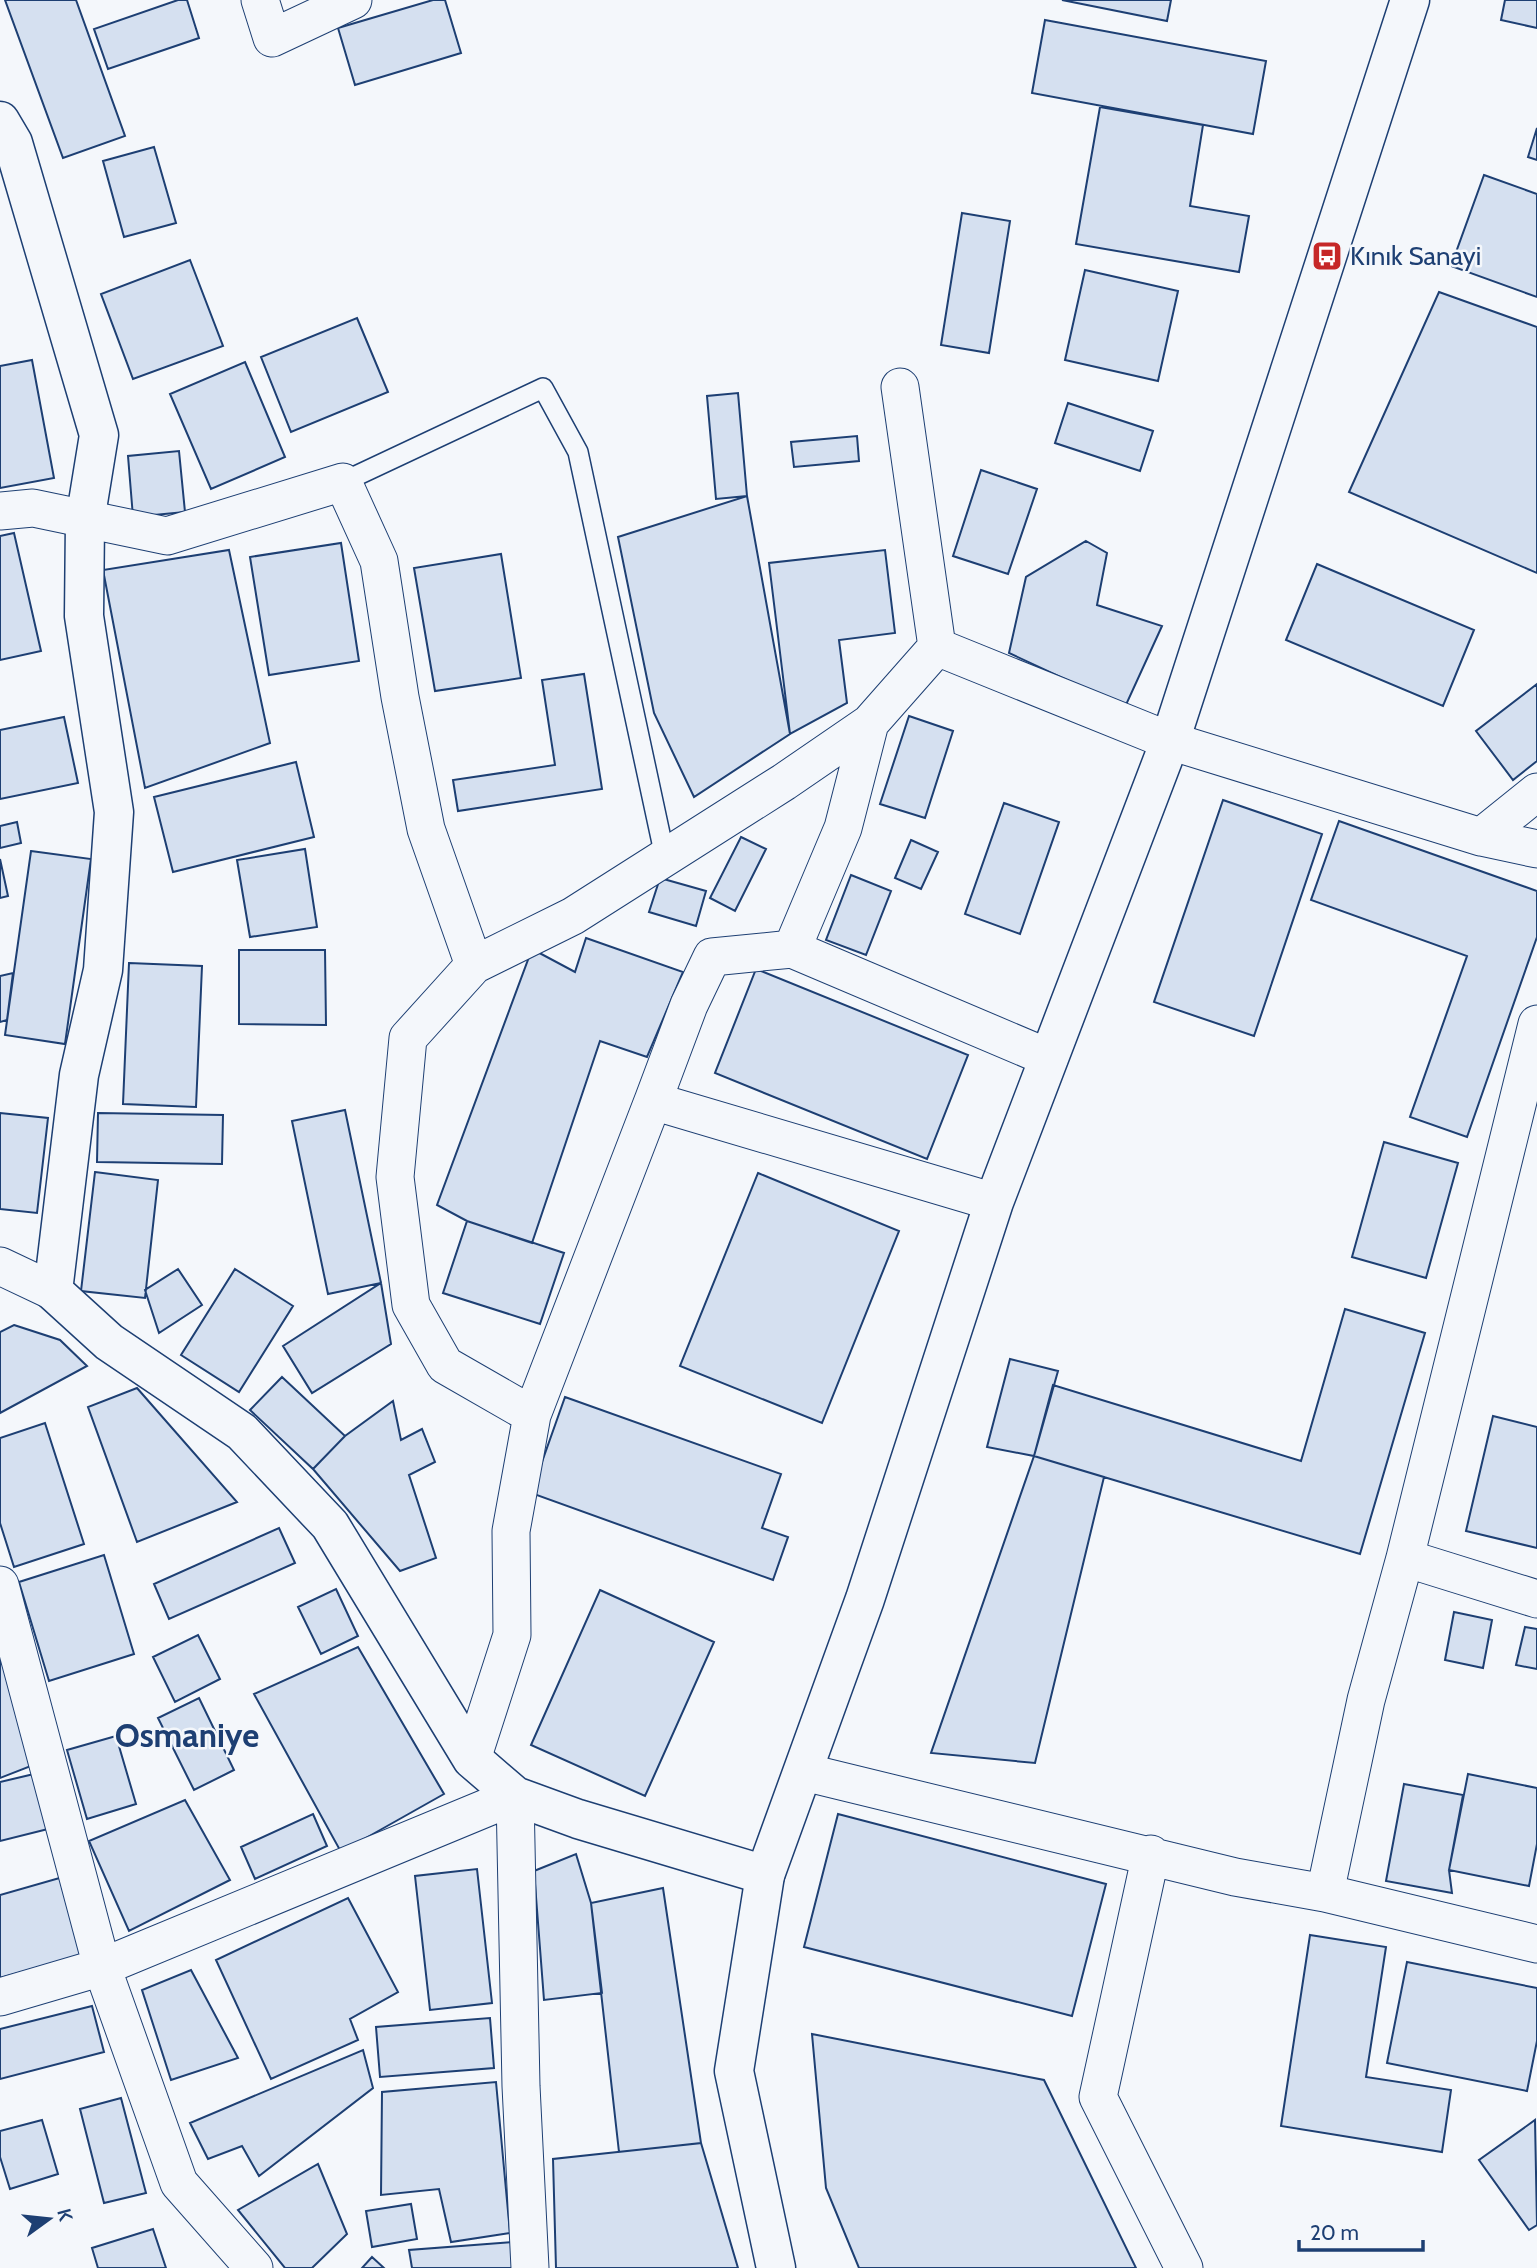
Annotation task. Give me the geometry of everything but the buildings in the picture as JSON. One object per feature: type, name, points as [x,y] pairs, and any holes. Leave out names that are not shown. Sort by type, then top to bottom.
[{"type":"main road","points":[[776,2268],[734,2071],[765,1875],[869,1585],[994,1202],[1170,741],[1410,0]]},
{"type":"main road","points":[[0,121],[13,143],[99,435],[85,521],[83,616],[114,812],[103,970],[79,1075],[54,1291],[109,1342],[242,1432],[330,1525],[472,1759],[515,1796],[578,1819],[765,1875]]},
{"type":"street","points":[[260,0],[272,38],[353,0]]},
{"type":"street","points":[[532,1415],[445,1365],[411,1305],[396,1177],[408,1038],[474,965],[573,916],[870,723],[937,647],[900,387]]},
{"type":"street","points":[[0,511],[33,508],[167,536],[343,482],[379,561],[400,697],[426,828],[474,965]]},
{"type":"street","points":[[937,647],[1170,741],[1481,837],[1537,849]]},
{"type":"street","points":[[792,949],[843,828],[870,723]]},
{"type":"street","points":[[1481,837],[1537,792]]},
{"type":"street","points":[[472,1759],[512,1635],[511,1531],[532,1415],[689,1005],[712,957],[792,949],[1049,1058]]},
{"type":"street","points":[[1325,1893],[1366,1700],[1405,1558],[1537,1024]]},
{"type":"street","points":[[653,1101],[994,1202]]},
{"type":"street","points":[[0,1266],[54,1291]]},
{"type":"street","points":[[1405,1558],[1537,1599]]},
{"type":"street","points":[[0,1586],[102,1967],[179,2183],[254,2268]]},
{"type":"street","points":[[804,1772],[1151,1854],[1235,1877],[1325,1893],[1537,1944]]},
{"type":"street","points":[[0,1997],[102,1967],[515,1796],[521,2086],[530,2268]]},
{"type":"street","points":[[1151,1854],[1098,2097],[1184,2268]]},
{"type":"lane","points":[[343,482],[543,388],[578,452],[665,858]]},
{"type":"place","name":"Kınık Sanayi","points":[[1327,256]]},
{"type":"district","name":"Osmaniye","points":[[187,1735]]}]
